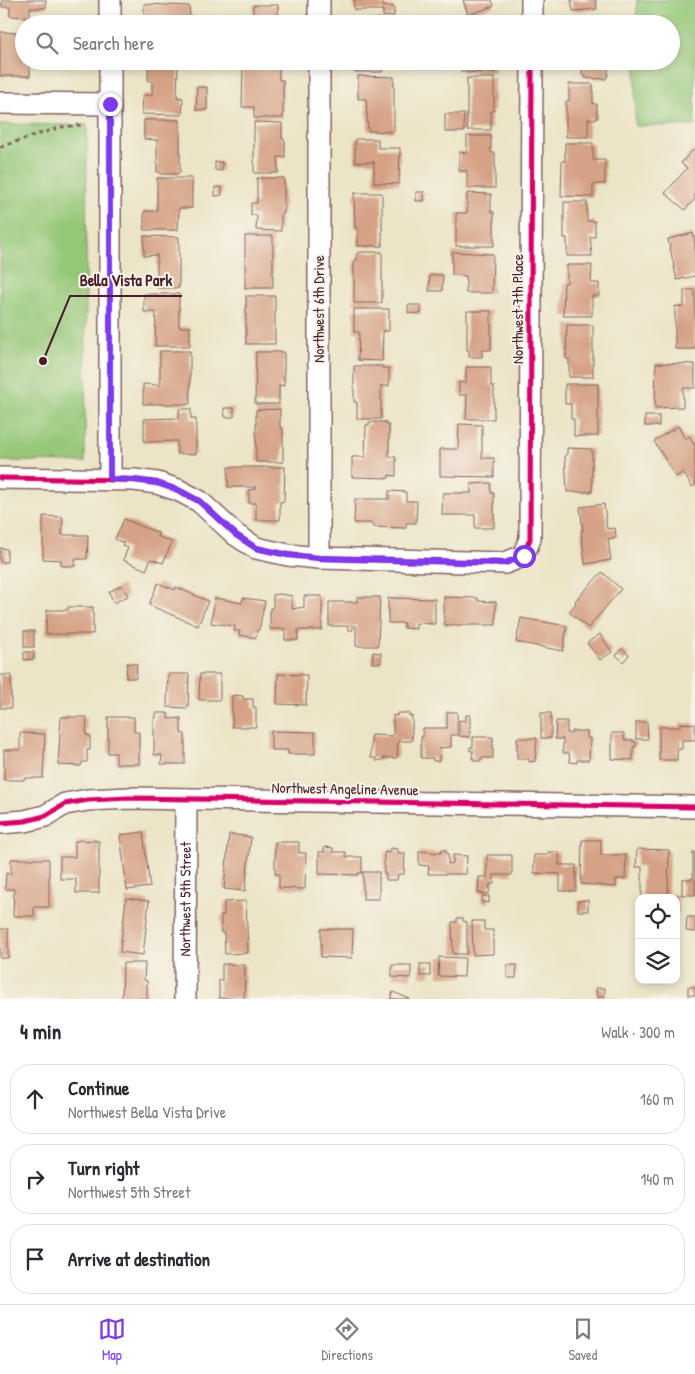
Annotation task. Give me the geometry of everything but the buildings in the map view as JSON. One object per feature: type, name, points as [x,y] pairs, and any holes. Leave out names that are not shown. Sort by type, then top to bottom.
[{"type":"street","points":[[110,0],[110,15]]},
{"type":"street","points":[[319,0],[319,15]]},
{"type":"street","points":[[532,0],[532,15]]},
{"type":"street","points":[[110,70],[110,479]]},
{"type":"street","name":"Northwest 6th Drive","points":[[319,70],[319,558]]},
{"type":"street","name":"Northwest 7th Place","points":[[319,558],[505,563],[524,556],[530,539],[532,70]]},
{"type":"street","points":[[0,103],[110,104]]},
{"type":"street","points":[[0,478],[110,479],[157,483],[178,490],[199,501],[236,535],[256,548],[288,555],[319,558]]},
{"type":"street","name":"Northwest Angeline Avenue","points":[[0,823],[25,821],[45,816],[65,804],[88,800],[129,798],[695,806]]},
{"type":"street","name":"Northwest 5th Street","points":[[185,999],[186,799]]},
{"type":"path","points":[[0,147],[61,127],[85,124]]},
{"type":"green space","points":[[637,0],[695,0],[695,126],[635,126],[636,70],[680,70],[680,15],[636,15]]},
{"type":"green space","points":[[0,124],[87,125],[85,462],[0,461]]},
{"type":"cycle path","points":[[0,478],[134,480],[157,483],[178,490],[199,501],[236,535],[256,548],[288,555],[319,558],[505,563],[523,556],[530,539],[532,70]]},
{"type":"cycle path","points":[[0,823],[25,821],[45,816],[65,804],[88,800],[129,798],[695,807]]},
{"type":"place","name":"Bella Vista Park","points":[[43,361]]},
{"type":"route","points":[[110,104],[110,479],[157,483],[178,490],[199,501],[236,535],[256,548],[288,555],[319,558],[505,563],[524,556]]}]
